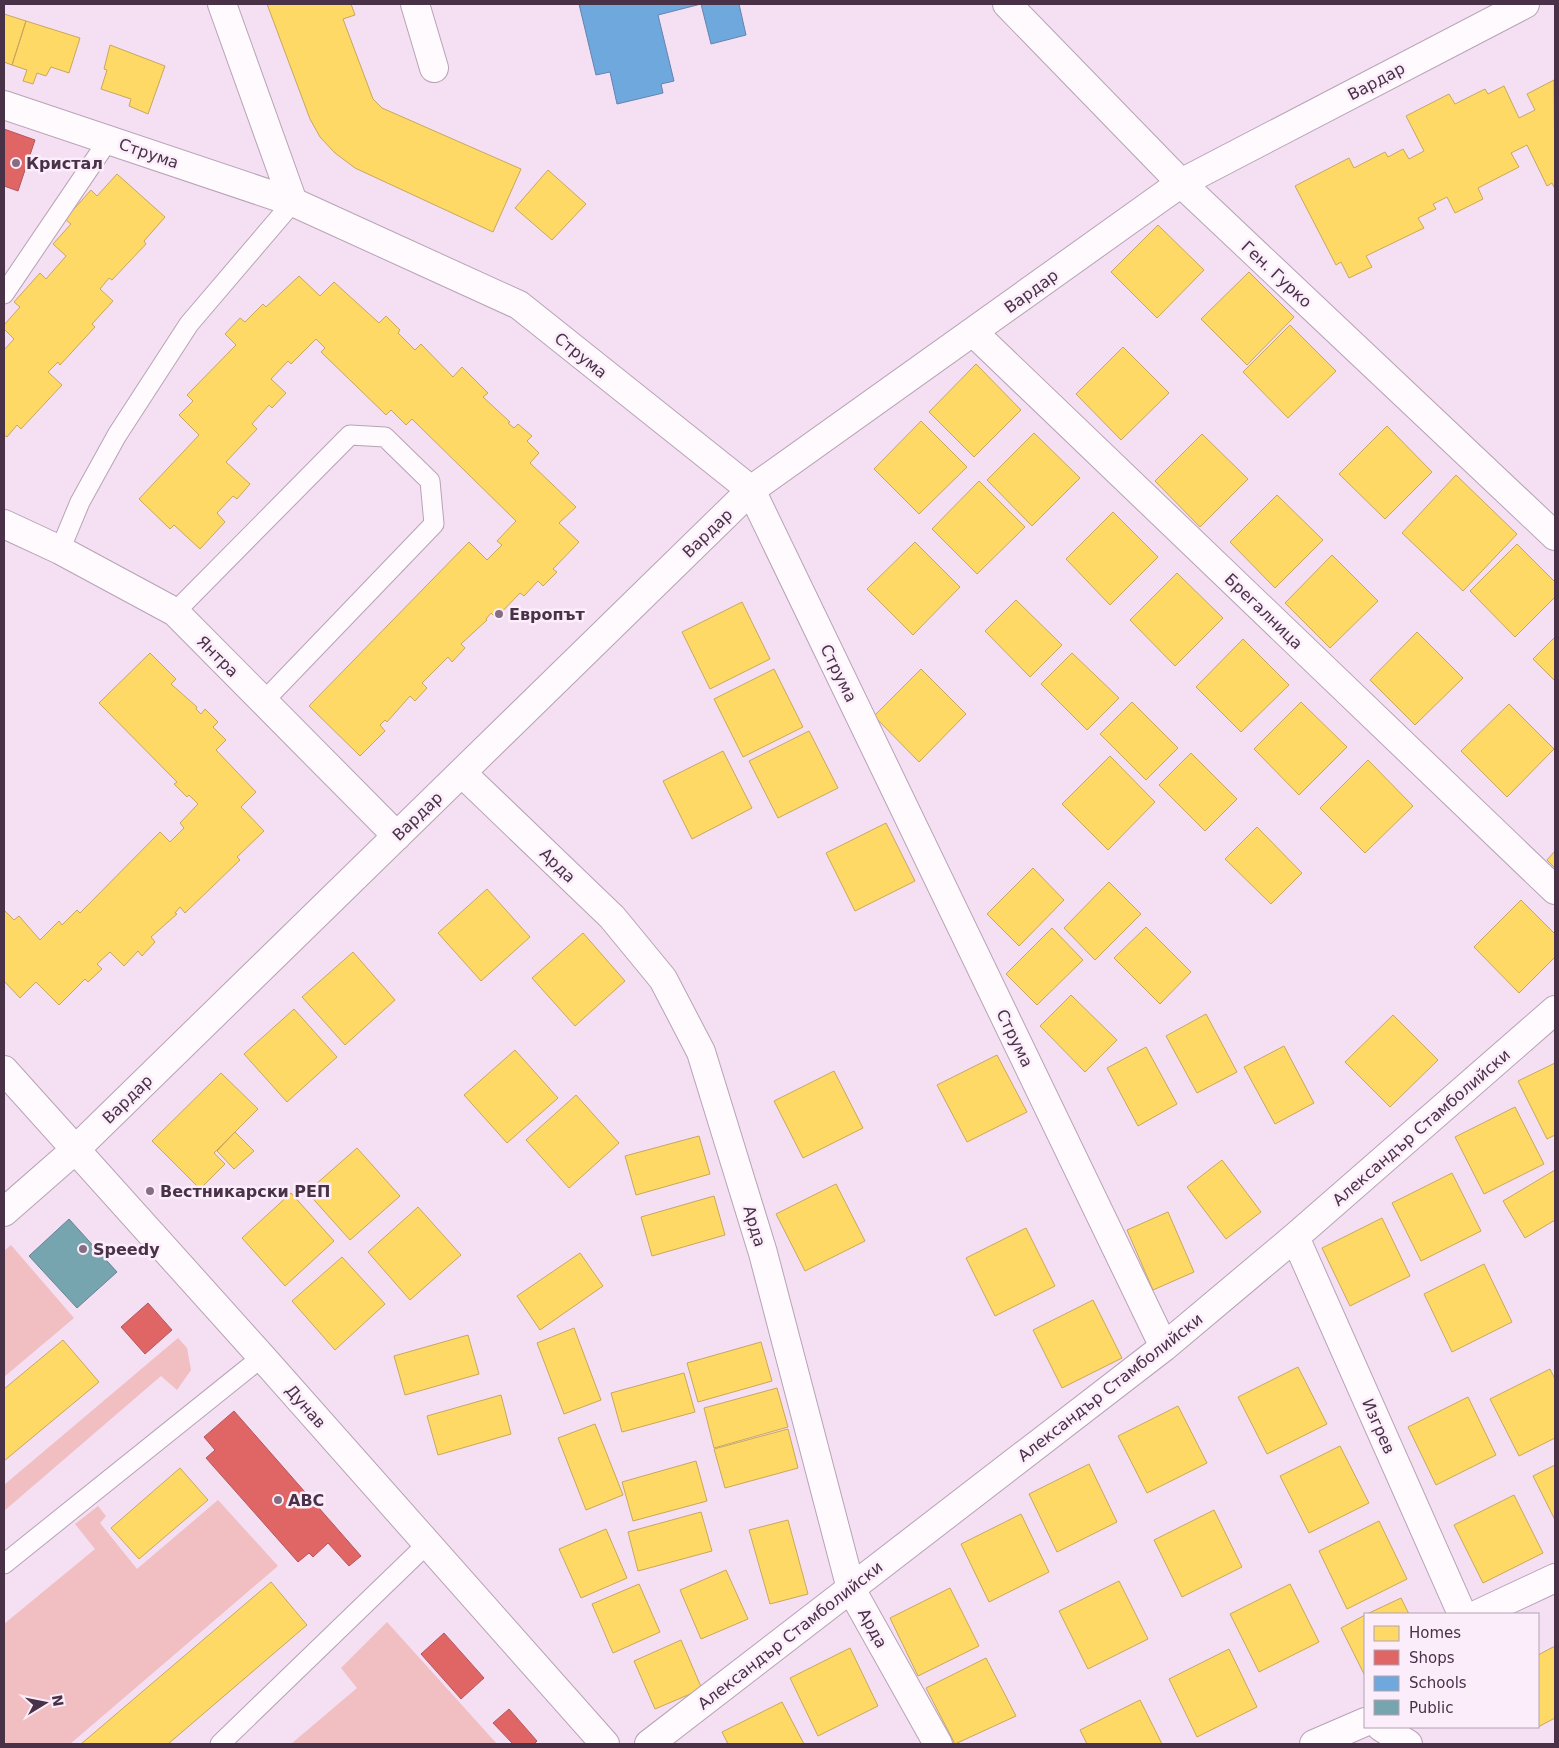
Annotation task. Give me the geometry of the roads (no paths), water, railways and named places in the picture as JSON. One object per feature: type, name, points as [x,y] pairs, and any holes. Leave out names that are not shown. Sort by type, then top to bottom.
[{"type":"street","points":[[222,4],[293,202]]},
{"type":"street","points":[[415,4],[434,68]]},
{"type":"street","name":"Ген. Гурко","points":[[1007,4],[1181,183],[1555,536]]},
{"type":"street","name":"Вардар","points":[[4,1212],[76,1149],[751,490],[1181,183],[1524,4]]},
{"type":"street","name":"Струма","points":[[4,104],[293,202],[519,305],[751,490],[1164,1347]]},
{"type":"street","name":"Брегалница","points":[[973,332],[1555,890]]},
{"type":"street","name":"Янтра","points":[[4,524],[60,550],[175,612],[397,836]]},
{"type":"street","name":"Арда","points":[[462,773],[612,917],[662,979],[701,1052],[763,1253],[851,1589],[938,1744]]},
{"type":"street","name":"Александър Стамболийски","points":[[649,1744],[1164,1347],[1295,1237],[1555,1010]]},
{"type":"street","name":"Дунав","points":[[4,1070],[262,1357],[605,1744]]},
{"type":"street","name":"Изгрев","points":[[1295,1237],[1462,1613]]},
{"type":"street","points":[[1480,1613],[1555,1578]]},
{"type":"street","points":[[1314,1744],[1364,1722]]},
{"type":"street","points":[[1383,1728],[1408,1744]]},
{"type":"lane","points":[[4,294],[108,139]]},
{"type":"lane","points":[[60,550],[80,502],[117,435],[189,324],[293,202]]},
{"type":"lane","points":[[175,612],[350,435],[385,437],[430,481],[434,524],[263,702]]},
{"type":"lane","points":[[4,1564],[262,1357]]},
{"type":"lane","points":[[220,1744],[427,1544]]},
{"type":"place","name":"Кристал","points":[[16,163]]},
{"type":"place","name":"Европът","points":[[499,614]]},
{"type":"place","name":"Вестникарски РЕП","points":[[150,1191]]},
{"type":"place","name":"Speedy","points":[[83,1249]]},
{"type":"place","name":"ABC","points":[[278,1500]]}]
